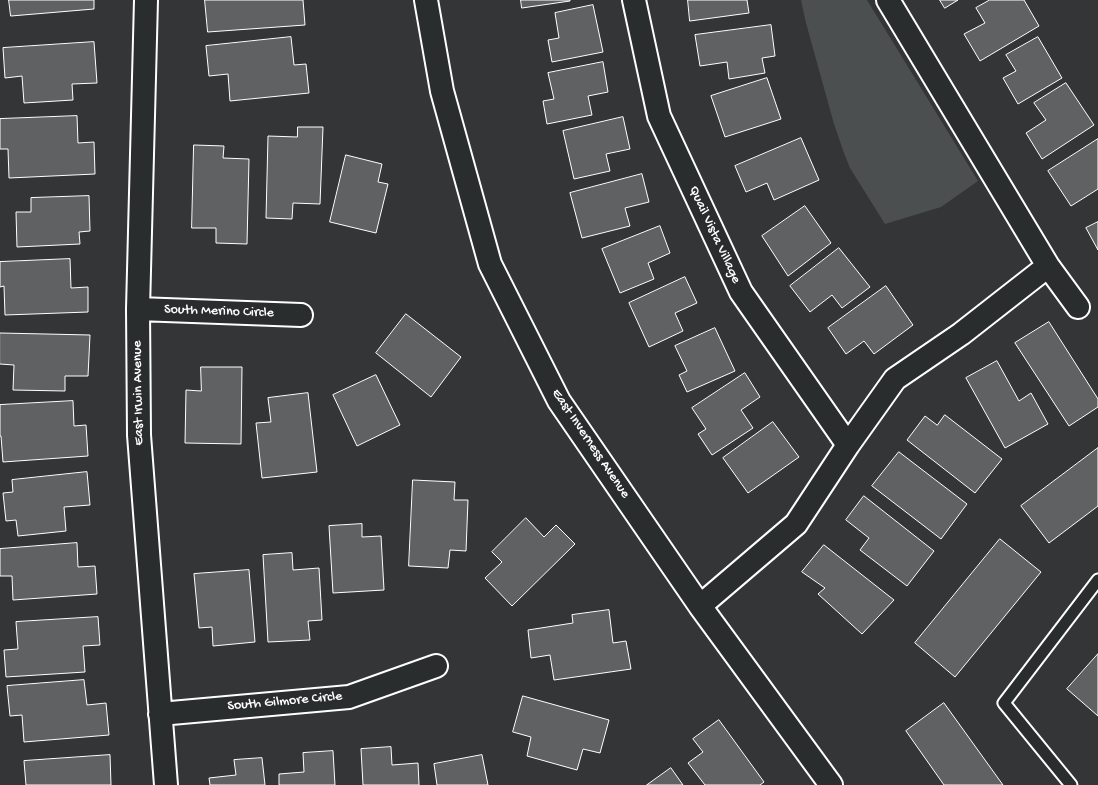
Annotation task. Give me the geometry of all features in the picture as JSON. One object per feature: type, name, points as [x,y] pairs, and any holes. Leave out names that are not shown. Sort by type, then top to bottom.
[{"type":"street","name":"East Irwin Avenue","points":[[146,0],[138,309],[140,434],[166,785]]},
{"type":"street","name":"East Inverness Avenue","points":[[426,0],[442,91],[490,264],[559,401],[700,606],[831,785]]},
{"type":"street","name":"Quail Vista Village","points":[[634,0],[659,116],[741,292],[848,445]]},
{"type":"street","points":[[888,0],[1048,266],[1078,306]]},
{"type":"street","points":[[700,606],[796,524],[848,445],[895,379],[961,334],[1048,266]]},
{"type":"street","name":"South Merino Circle","points":[[138,309],[301,315]]},
{"type":"street","name":"South Gilmore Circle","points":[[160,714],[349,697],[436,666]]},
{"type":"lane","points":[[1071,785],[1004,703],[1098,580]]},
{"type":"shaded area","points":[[801,0],[867,0],[978,181],[941,207],[885,224],[850,168],[844,153],[834,124]]},
{"type":"building","points":[[9,0],[94,0],[94,9],[11,16]]},
{"type":"building","points":[[205,0],[303,0],[305,25],[208,32]]},
{"type":"building","points":[[521,0],[570,0],[570,1],[522,8]]},
{"type":"building","points":[[688,0],[747,0],[749,13],[690,21]]},
{"type":"building","points":[[940,0],[958,0],[945,8]]},
{"type":"building","points":[[990,0],[1024,0],[1039,26],[980,61],[964,34],[985,23],[976,8]]},
{"type":"building","points":[[593,5],[603,52],[552,62],[548,40],[559,38],[555,13]]},
{"type":"building","points":[[771,25],[775,56],[762,58],[765,73],[729,79],[727,62],[700,66],[695,35]]},
{"type":"building","points":[[291,37],[294,65],[306,64],[309,93],[230,101],[228,74],[209,76],[206,46]]},
{"type":"building","points":[[1038,37],[1062,78],[1018,104],[1003,78],[1016,71],[1006,55]]},
{"type":"building","points":[[94,42],[97,83],[72,84],[73,100],[24,103],[22,76],[5,78],[3,48]]},
{"type":"building","points":[[603,62],[608,92],[588,96],[592,115],[547,124],[543,101],[554,99],[548,73]]},
{"type":"building","points":[[767,78],[781,119],[725,137],[711,96]]},
{"type":"building","points":[[1066,83],[1094,125],[1042,159],[1026,133],[1046,120],[1034,103]]},
{"type":"building","points":[[77,116],[78,143],[94,142],[95,174],[9,178],[8,149],[0,149],[0,119]]},
{"type":"building","points":[[623,117],[630,149],[606,154],[610,171],[574,179],[563,131]]},
{"type":"building","points":[[298,127],[323,127],[320,204],[293,203],[292,219],[266,218],[268,136],[297,137]]},
{"type":"building","points":[[801,138],[819,180],[774,200],[767,183],[746,192],[735,166]]},
{"type":"building","points":[[1098,139],[1098,189],[1071,206],[1048,171]]},
{"type":"building","points":[[194,145],[224,146],[223,158],[249,159],[247,244],[216,243],[216,228],[192,228]]},
{"type":"building","points":[[346,155],[382,164],[378,182],[388,184],[376,233],[330,222]]},
{"type":"building","points":[[642,174],[649,202],[625,208],[630,226],[582,238],[570,193]]},
{"type":"building","points":[[89,196],[90,231],[79,232],[80,244],[17,247],[16,212],[31,212],[31,198]]},
{"type":"building","points":[[805,206],[831,243],[788,276],[762,236]]},
{"type":"building","points":[[1098,222],[1098,250],[1086,228]]},
{"type":"building","points":[[660,226],[670,253],[648,263],[654,279],[620,293],[602,249]]},
{"type":"building","points":[[839,248],[870,287],[842,308],[832,295],[810,312],[790,286]]},
{"type":"building","points":[[70,259],[71,288],[88,287],[88,312],[5,315],[4,286],[0,287],[0,262]]},
{"type":"building","points":[[685,277],[697,303],[675,313],[683,331],[649,347],[629,303]]},
{"type":"building","points":[[886,286],[913,325],[874,354],[864,341],[846,354],[828,328]]},
{"type":"building","points":[[406,314],[461,357],[431,397],[376,353]]},
{"type":"building","points":[[1049,322],[1098,399],[1098,407],[1069,426],[1015,343]]},
{"type":"building","points":[[715,328],[735,371],[687,392],[679,375],[687,371],[675,346]]},
{"type":"building","points":[[0,333],[90,335],[88,376],[65,376],[65,391],[13,390],[14,365],[0,364]]},
{"type":"building","points":[[997,361],[1019,401],[1031,393],[1048,424],[1005,448],[966,378]]},
{"type":"building","points":[[201,367],[242,367],[241,444],[185,443],[186,390],[201,391]]},
{"type":"building","points":[[745,373],[760,397],[741,410],[753,428],[712,455],[698,434],[706,429],[692,408]]},
{"type":"building","points":[[376,375],[400,425],[357,446],[333,395]]},
{"type":"building","points":[[308,393],[317,472],[262,478],[256,423],[271,422],[268,398]]},
{"type":"building","points":[[73,401],[74,426],[86,425],[88,456],[3,462],[0,436],[0,405]]},
{"type":"building","points":[[945,415],[1002,459],[975,493],[907,440],[925,416],[937,425]]},
{"type":"building","points":[[773,422],[799,457],[748,493],[723,458]]},
{"type":"building","points":[[1098,448],[1098,506],[1049,543],[1021,506]]},
{"type":"building","points":[[899,452],[967,504],[941,539],[872,486]]},
{"type":"building","points":[[87,472],[90,505],[64,507],[66,531],[18,536],[16,520],[6,521],[3,493],[13,492],[12,480]]},
{"type":"building","points":[[413,480],[455,482],[454,500],[468,500],[466,551],[450,550],[448,568],[409,566]]},
{"type":"building","points":[[864,496],[934,551],[907,586],[860,550],[869,538],[846,520]]},
{"type":"building","points":[[526,518],[544,537],[556,525],[575,544],[512,606],[485,578],[502,562],[492,552]]},
{"type":"building","points":[[362,524],[362,537],[381,536],[384,590],[333,593],[329,526]]},
{"type":"building","points":[[1000,539],[1041,572],[955,677],[915,643]]},
{"type":"building","points":[[77,543],[78,567],[95,566],[97,594],[13,600],[12,576],[0,576],[0,549]]},
{"type":"building","points":[[824,545],[894,600],[862,634],[818,594],[825,588],[802,572]]},
{"type":"building","points":[[292,553],[293,570],[319,568],[322,620],[308,621],[310,640],[268,642],[263,555]]},
{"type":"building","points":[[249,570],[255,642],[213,646],[212,627],[199,628],[194,574]]},
{"type":"building","points":[[609,610],[613,643],[626,641],[631,669],[554,680],[550,655],[531,658],[528,630],[573,623],[572,615]]},
{"type":"building","points":[[98,617],[100,645],[83,646],[85,672],[6,677],[4,650],[18,649],[16,622]]},
{"type":"building","points":[[1098,654],[1098,716],[1067,689]]},
{"type":"building","points":[[84,680],[87,705],[106,703],[109,735],[24,742],[22,715],[10,716],[7,686]]},
{"type":"building","points":[[523,696],[609,720],[600,753],[583,749],[577,770],[527,756],[531,737],[513,732]]},
{"type":"building","points":[[944,703],[1003,785],[944,785],[906,731]]},
{"type":"building","points":[[719,720],[764,782],[760,785],[705,785],[688,763],[703,752],[693,739]]},
{"type":"building","points":[[391,747],[392,765],[418,763],[419,785],[363,785],[361,749]]},
{"type":"building","points":[[333,751],[335,785],[279,785],[279,774],[304,772],[303,753]]},
{"type":"building","points":[[110,755],[111,785],[26,785],[24,761]]},
{"type":"building","points":[[482,755],[488,785],[437,785],[434,764]]},
{"type":"building","points":[[262,758],[265,785],[210,785],[209,778],[236,775],[234,760]]},
{"type":"building","points":[[671,768],[683,785],[647,785]]}]
